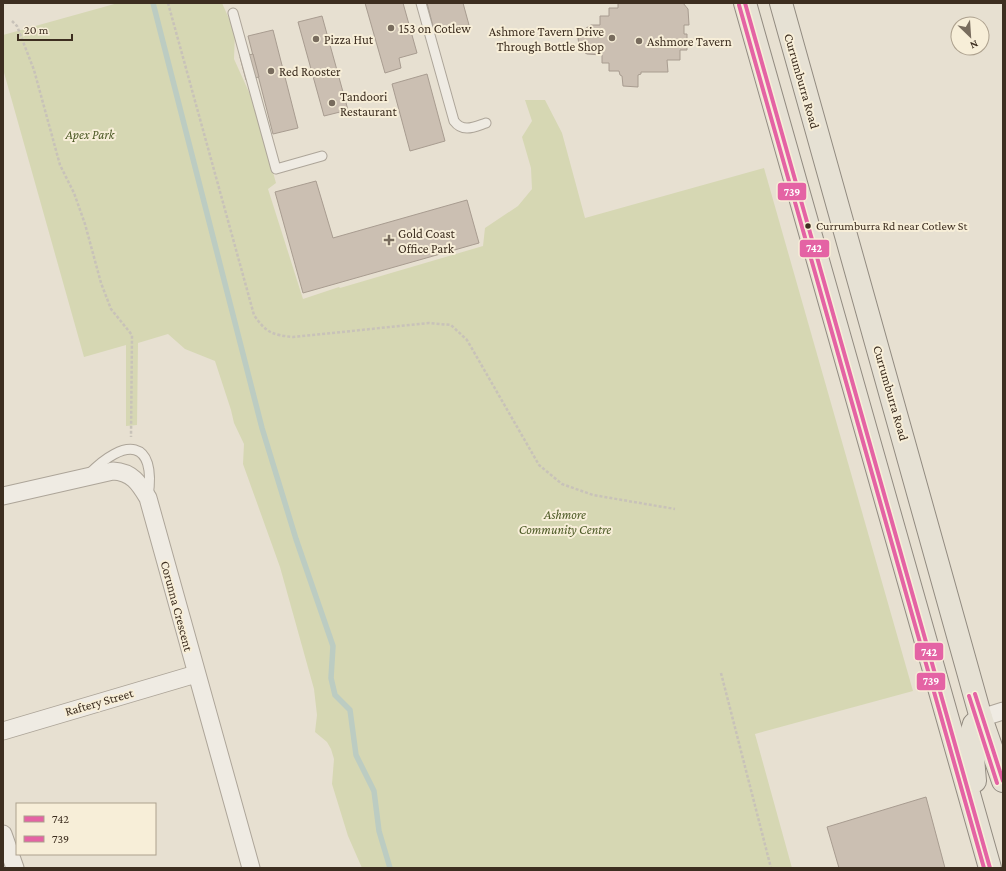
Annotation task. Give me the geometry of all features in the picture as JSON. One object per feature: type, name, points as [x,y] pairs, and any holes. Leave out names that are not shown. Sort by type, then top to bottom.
[{"type":"main road","points":[[745,3],[987,859]]},
{"type":"main road","name":"Currumburra Road","points":[[781,3],[981,718],[1003,781]]},
{"type":"main road","points":[[981,718],[974,724],[971,734],[973,769],[983,819],[987,859]]},
{"type":"street","name":"Corunna Crescent","points":[[3,496],[113,471],[129,474],[139,483],[148,498],[251,868]]},
{"type":"street","name":"Raftery Street","points":[[3,731],[196,674]]},
{"type":"street","points":[[981,718],[1003,711]]},
{"type":"street","points":[[3,834],[15,868]]},
{"type":"lane","points":[[421,3],[452,117],[457,125],[464,129],[486,123]]},
{"type":"lane","points":[[233,13],[276,169],[322,156]]},
{"type":"lane","points":[[87,476],[119,450],[135,449],[146,456],[149,464],[151,474],[148,498]]},
{"type":"path","points":[[168,3],[254,315],[262,328],[276,335],[294,337],[429,323],[451,325],[467,340],[539,465],[562,484],[593,495],[674,509]]},
{"type":"path","points":[[12,21],[17,26],[34,70],[60,165],[74,193],[85,224],[101,283],[111,308],[132,335],[132,438],[128,449]]},
{"type":"path","points":[[721,673],[771,868]]},
{"type":"green space","name":"Ashmore Community Centre","points":[[118,3],[222,3],[235,32],[234,59],[253,101],[276,183],[268,189],[303,299],[339,287],[340,288],[483,246],[485,228],[518,206],[532,189],[531,168],[522,137],[532,121],[525,100],[545,100],[562,133],[585,218],[764,168],[913,691],[755,734],[792,868],[362,868],[348,836],[332,784],[334,759],[331,749],[327,742],[315,732],[317,715],[314,689],[280,567],[243,464],[244,444],[234,423],[215,361],[185,349],[168,334],[138,343],[137,425],[126,426],[126,345],[84,357],[3,69],[3,35]]},
{"type":"building","name":"153 on Cotlew","points":[[365,3],[403,3],[417,53],[399,58],[401,68],[385,73]]},
{"type":"building","points":[[427,3],[463,3],[469,25],[435,34]]},
{"type":"building","points":[[618,3],[683,3],[688,9],[689,25],[684,25],[684,34],[687,34],[687,50],[680,50],[680,60],[667,60],[668,72],[641,72],[641,74],[638,75],[638,87],[623,86],[622,76],[620,75],[619,71],[609,71],[609,63],[602,63],[602,55],[587,54],[582,51],[579,45],[578,38],[580,32],[591,25],[600,25],[600,16],[609,16],[609,8],[618,8]]},
{"type":"building","points":[[322,16],[348,110],[324,116],[298,22]]},
{"type":"building","points":[[273,30],[298,128],[273,134],[248,36]]},
{"type":"building","points":[[253,54],[259,77],[246,80],[240,57]]},
{"type":"building","points":[[427,74],[445,141],[410,151],[392,84]]},
{"type":"building","points":[[316,181],[333,238],[467,200],[479,243],[303,293],[275,192]]},
{"type":"building","points":[[926,797],[945,868],[839,868],[827,827]]},
{"type":"waterway","points":[[153,3],[262,428],[296,539],[333,646],[331,678],[335,695],[350,710],[356,755],[374,791],[379,831],[390,868]]},
{"type":"transit line","name":"742","points":[[745,3],[990,868]]},
{"type":"transit line","name":"739","points":[[739,5],[984,868]]},
{"type":"transit line","name":"742","points":[[975,694],[1003,781]]},
{"type":"transit line","name":"739","points":[[969,696],[997,783]]},
{"type":"place","name":"153 on Cotlew","points":[[391,28]]},
{"type":"place","name":"Ashmore Tavern Drive Through Bottle Shop","points":[[612,38]]},
{"type":"place","name":"Pizza Hut","points":[[316,39]]},
{"type":"place","name":"Ashmore Tavern","points":[[639,41]]},
{"type":"place","name":"Red Rooster","points":[[271,71]]},
{"type":"place","name":"Tandoori Restaurant","points":[[332,103]]},
{"type":"place","name":"Currumburra Rd near Cotlew St","points":[[808,226]]},
{"type":"place","name":"Gold Coast Office Park","points":[[389,240]]},
{"type":"park label","name":"Apex Park","points":[[90,134]]}]
